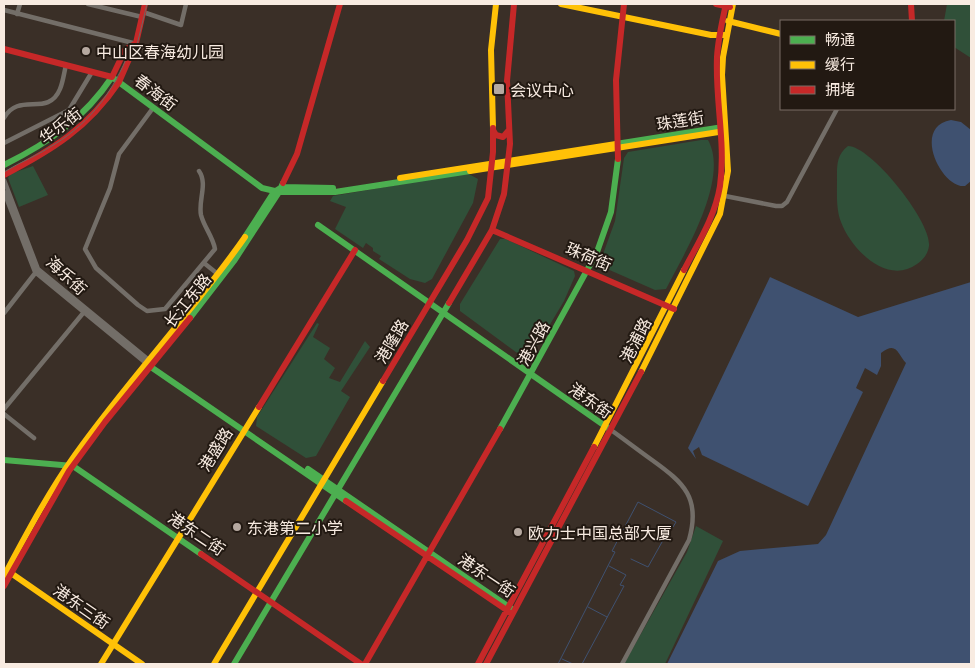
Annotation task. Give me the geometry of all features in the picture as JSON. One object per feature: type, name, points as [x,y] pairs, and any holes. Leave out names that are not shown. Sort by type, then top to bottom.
[{"type":"main road","name":"华乐街","points":[[4,175],[45,154],[76,133],[101,109],[119,82],[136,43],[145,4]]},
{"type":"main road","name":"长江东路","points":[[4,586],[7,573],[70,466],[243,244],[279,190],[297,140],[336,4]]},
{"type":"main road","name":"长江东路","points":[[150,364],[237,260],[279,190],[299,148],[340,4]]},
{"type":"main road","name":"港隆路","points":[[214,664],[430,303],[467,240],[488,198],[492,166],[493,130],[490,65],[496,4]]},
{"type":"main road","name":"港隆路","points":[[234,664],[492,230],[504,194],[508,163],[507,81],[514,4]]},
{"type":"main road","points":[[561,4],[622,18],[722,35]]},
{"type":"main road","name":"港兴路","points":[[366,664],[598,252],[610,212],[618,167],[616,80],[624,4]]},
{"type":"main road","points":[[716,4],[729,5]]},
{"type":"main road","points":[[912,4],[912,20]]},
{"type":"main road","name":"港浦路","points":[[722,35],[728,21],[729,5]]},
{"type":"main road","name":"港浦路","points":[[671,307],[709,224],[719,196],[722,166],[722,35],[729,5]]},
{"type":"main road","points":[[728,21],[780,34]]},
{"type":"main road","name":"华乐街","points":[[4,165],[41,147],[66,131],[94,104],[112,77],[125,50],[136,43]]},
{"type":"main road","name":"春海街","points":[[4,50],[112,77],[262,188],[279,190]]},
{"type":"main road","points":[[493,130],[496,135],[503,137],[509,129]]},
{"type":"main road","name":"珠莲街","points":[[279,190],[327,193],[722,129]]},
{"type":"main road","name":"港浦路","points":[[478,664],[510,609],[715,227],[725,196],[728,171],[722,129]]},
{"type":"main road","name":"港东街","points":[[318,225],[608,428]]},
{"type":"main road","name":"珠荷街","points":[[492,230],[671,307]]},
{"type":"main road","name":"港盛路","points":[[101,664],[177,536],[355,250]]},
{"type":"main road","name":"港东一街","points":[[150,364],[510,609]]},
{"type":"main road","name":"港东二街","points":[[4,460],[56,463],[70,466],[177,536],[361,664]]},
{"type":"main road","name":"港东三街","points":[[7,573],[142,664]]},
{"type":"main road","name":"港浦路","points":[[486,664],[510,609]]},
{"type":"street","points":[[17,14],[20,4]]},
{"type":"street","points":[[88,4],[181,25],[186,4]]},
{"type":"street","points":[[4,10],[136,43],[162,56]]},
{"type":"street","points":[[4,118],[8,110],[17,104],[38,105],[50,101],[60,89],[66,65]]},
{"type":"street","points":[[4,143],[66,112],[92,72]]},
{"type":"street","points":[[153,108],[119,154],[112,181],[85,248],[96,268],[138,305],[148,311],[165,309],[215,249],[213,239],[201,215],[203,177],[199,171]]},
{"type":"street","points":[[725,196],[782,206],[787,202],[836,110]]},
{"type":"street","name":"海乐街","points":[[4,180],[37,270]]},
{"type":"street","name":"海乐街","points":[[4,192],[37,270],[150,364]]},
{"type":"street","points":[[204,263],[218,275]]},
{"type":"street","points":[[4,313],[37,270]]},
{"type":"street","points":[[4,409],[85,311]]},
{"type":"street","points":[[4,414],[34,438]]},
{"type":"street","name":"港东街","points":[[608,428],[678,478],[690,497],[694,511],[694,525],[689,540],[622,664]]},
{"type":"green space","points":[[947,4],[971,4],[971,58],[955,48],[955,20],[944,20]]},
{"type":"green space","points":[[708,140],[713,156],[713,175],[709,195],[693,237],[666,289],[655,290],[605,268],[602,257],[615,221],[624,158],[628,152]]},
{"type":"green space","points":[[848,146],[858,149],[885,171],[921,220],[927,235],[928,252],[921,261],[906,270],[894,271],[872,261],[853,243],[841,222],[838,212],[837,170],[839,157]]},
{"type":"green space","points":[[33,166],[48,195],[19,207],[8,178],[10,174]]},
{"type":"green space","points":[[467,173],[478,179],[473,203],[432,279],[425,283],[410,279],[379,259],[381,256],[366,243],[363,248],[335,229],[346,207],[330,201],[333,196]]},
{"type":"green space","points":[[500,239],[506,239],[574,271],[575,276],[564,301],[530,358],[524,358],[460,311],[460,304]]},
{"type":"green space","points":[[317,323],[319,324],[313,337],[330,348],[324,359],[335,368],[329,378],[340,382],[365,341],[370,347],[341,391],[350,397],[316,456],[306,458],[256,426],[257,417]]},
{"type":"green space","points":[[696,526],[723,541],[665,664],[624,664],[687,552]]},
{"type":"water","points":[[951,120],[961,122],[971,130],[971,181],[965,186],[956,184],[947,178],[934,157],[933,134],[939,125]]},
{"type":"water","points":[[770,277],[858,317],[971,282],[971,664],[667,664],[718,561],[740,551],[818,544],[826,535],[906,363],[894,348],[891,348],[881,353],[881,366],[877,375],[865,368],[856,388],[863,392],[808,506],[702,455],[699,447],[693,451],[696,459],[688,448]]},
{"type":"waterway","points":[[558,664],[615,552],[612,551],[638,502],[676,522],[673,527],[671,526],[648,567],[631,559]]},
{"type":"waterway","points":[[582,664],[624,586],[620,585],[626,575],[609,566]]},
{"type":"waterway","points":[[588,607],[607,617]]},
{"type":"waterway","points":[[562,659],[573,664]]},
{"type":"tram line","points":[[4,172],[43,152],[68,135],[80,126],[100,104],[116,79],[129,52],[136,49],[147,4]]},
{"type":"traffic: fast","points":[[4,165],[50,139],[77,118],[112,77],[262,188],[279,192],[283,183]]},
{"type":"traffic: fast","points":[[616,144],[723,127]]},
{"type":"traffic: fast","points":[[500,429],[597,252],[611,212],[618,159]]},
{"type":"traffic: fast","points":[[190,318],[234,261],[279,192],[335,192],[470,171]]},
{"type":"traffic: fast","points":[[245,237],[274,192],[282,187],[333,188]]},
{"type":"traffic: fast","points":[[318,225],[608,428]]},
{"type":"traffic: fast","points":[[234,664],[449,303]]},
{"type":"traffic: fast","points":[[148,365],[346,501]]},
{"type":"traffic: fast","points":[[4,460],[73,466],[201,554]]},
{"type":"traffic: fast","points":[[308,469],[512,609]]},
{"type":"traffic: slow","points":[[493,128],[491,50],[496,4]]},
{"type":"traffic: slow","points":[[561,4],[711,35],[724,35]]},
{"type":"traffic: slow","points":[[641,372],[720,214],[728,171],[722,75],[723,57],[733,4]]},
{"type":"traffic: slow","points":[[728,21],[780,34]]},
{"type":"traffic: slow","points":[[470,171],[725,131]]},
{"type":"traffic: slow","points":[[400,178],[616,144]]},
{"type":"traffic: slow","points":[[4,576],[46,499],[65,469],[95,427],[204,293],[245,237]]},
{"type":"traffic: slow","points":[[594,447],[684,270]]},
{"type":"traffic: slow","points":[[214,664],[383,381]]},
{"type":"traffic: slow","points":[[101,664],[259,407]]},
{"type":"traffic: slow","points":[[8,571],[142,664]]},
{"type":"traffic: jam","points":[[119,82],[136,43],[145,4]]},
{"type":"traffic: jam","points":[[283,183],[297,154],[340,4]]},
{"type":"traffic: jam","points":[[449,303],[492,230],[504,194],[510,144],[507,81],[514,4]]},
{"type":"traffic: jam","points":[[618,159],[616,80],[624,4]]},
{"type":"traffic: jam","points":[[716,4],[730,7]]},
{"type":"traffic: jam","points":[[684,270],[710,219],[720,186],[722,154],[717,89],[717,57],[726,4]]},
{"type":"traffic: jam","points":[[911,4],[912,20]]},
{"type":"traffic: jam","points":[[4,49],[112,77],[125,50],[136,43]]},
{"type":"traffic: jam","points":[[4,175],[53,147],[82,125],[119,82]]},
{"type":"traffic: jam","points":[[383,381],[467,240],[488,198],[493,152],[493,128]]},
{"type":"traffic: jam","points":[[493,130],[496,135],[503,137],[509,130]]},
{"type":"traffic: jam","points":[[492,230],[674,309]]},
{"type":"traffic: jam","points":[[259,407],[355,250]]},
{"type":"traffic: jam","points":[[4,586],[69,471],[105,422],[190,318]]},
{"type":"traffic: jam","points":[[486,664],[641,372]]},
{"type":"traffic: jam","points":[[365,664],[500,429]]},
{"type":"traffic: jam","points":[[478,664],[594,447]]},
{"type":"traffic: jam","points":[[346,501],[511,613]]},
{"type":"traffic: jam","points":[[201,554],[361,664]]},
{"type":"place","name":"中山区春海幼儿园","points":[[86,51]]},
{"type":"place","name":"会议中心","points":[[499,89]]},
{"type":"place","name":"东港第二小学","points":[[237,527]]},
{"type":"place","name":"欧力士中国总部大厦","points":[[518,532]]}]
